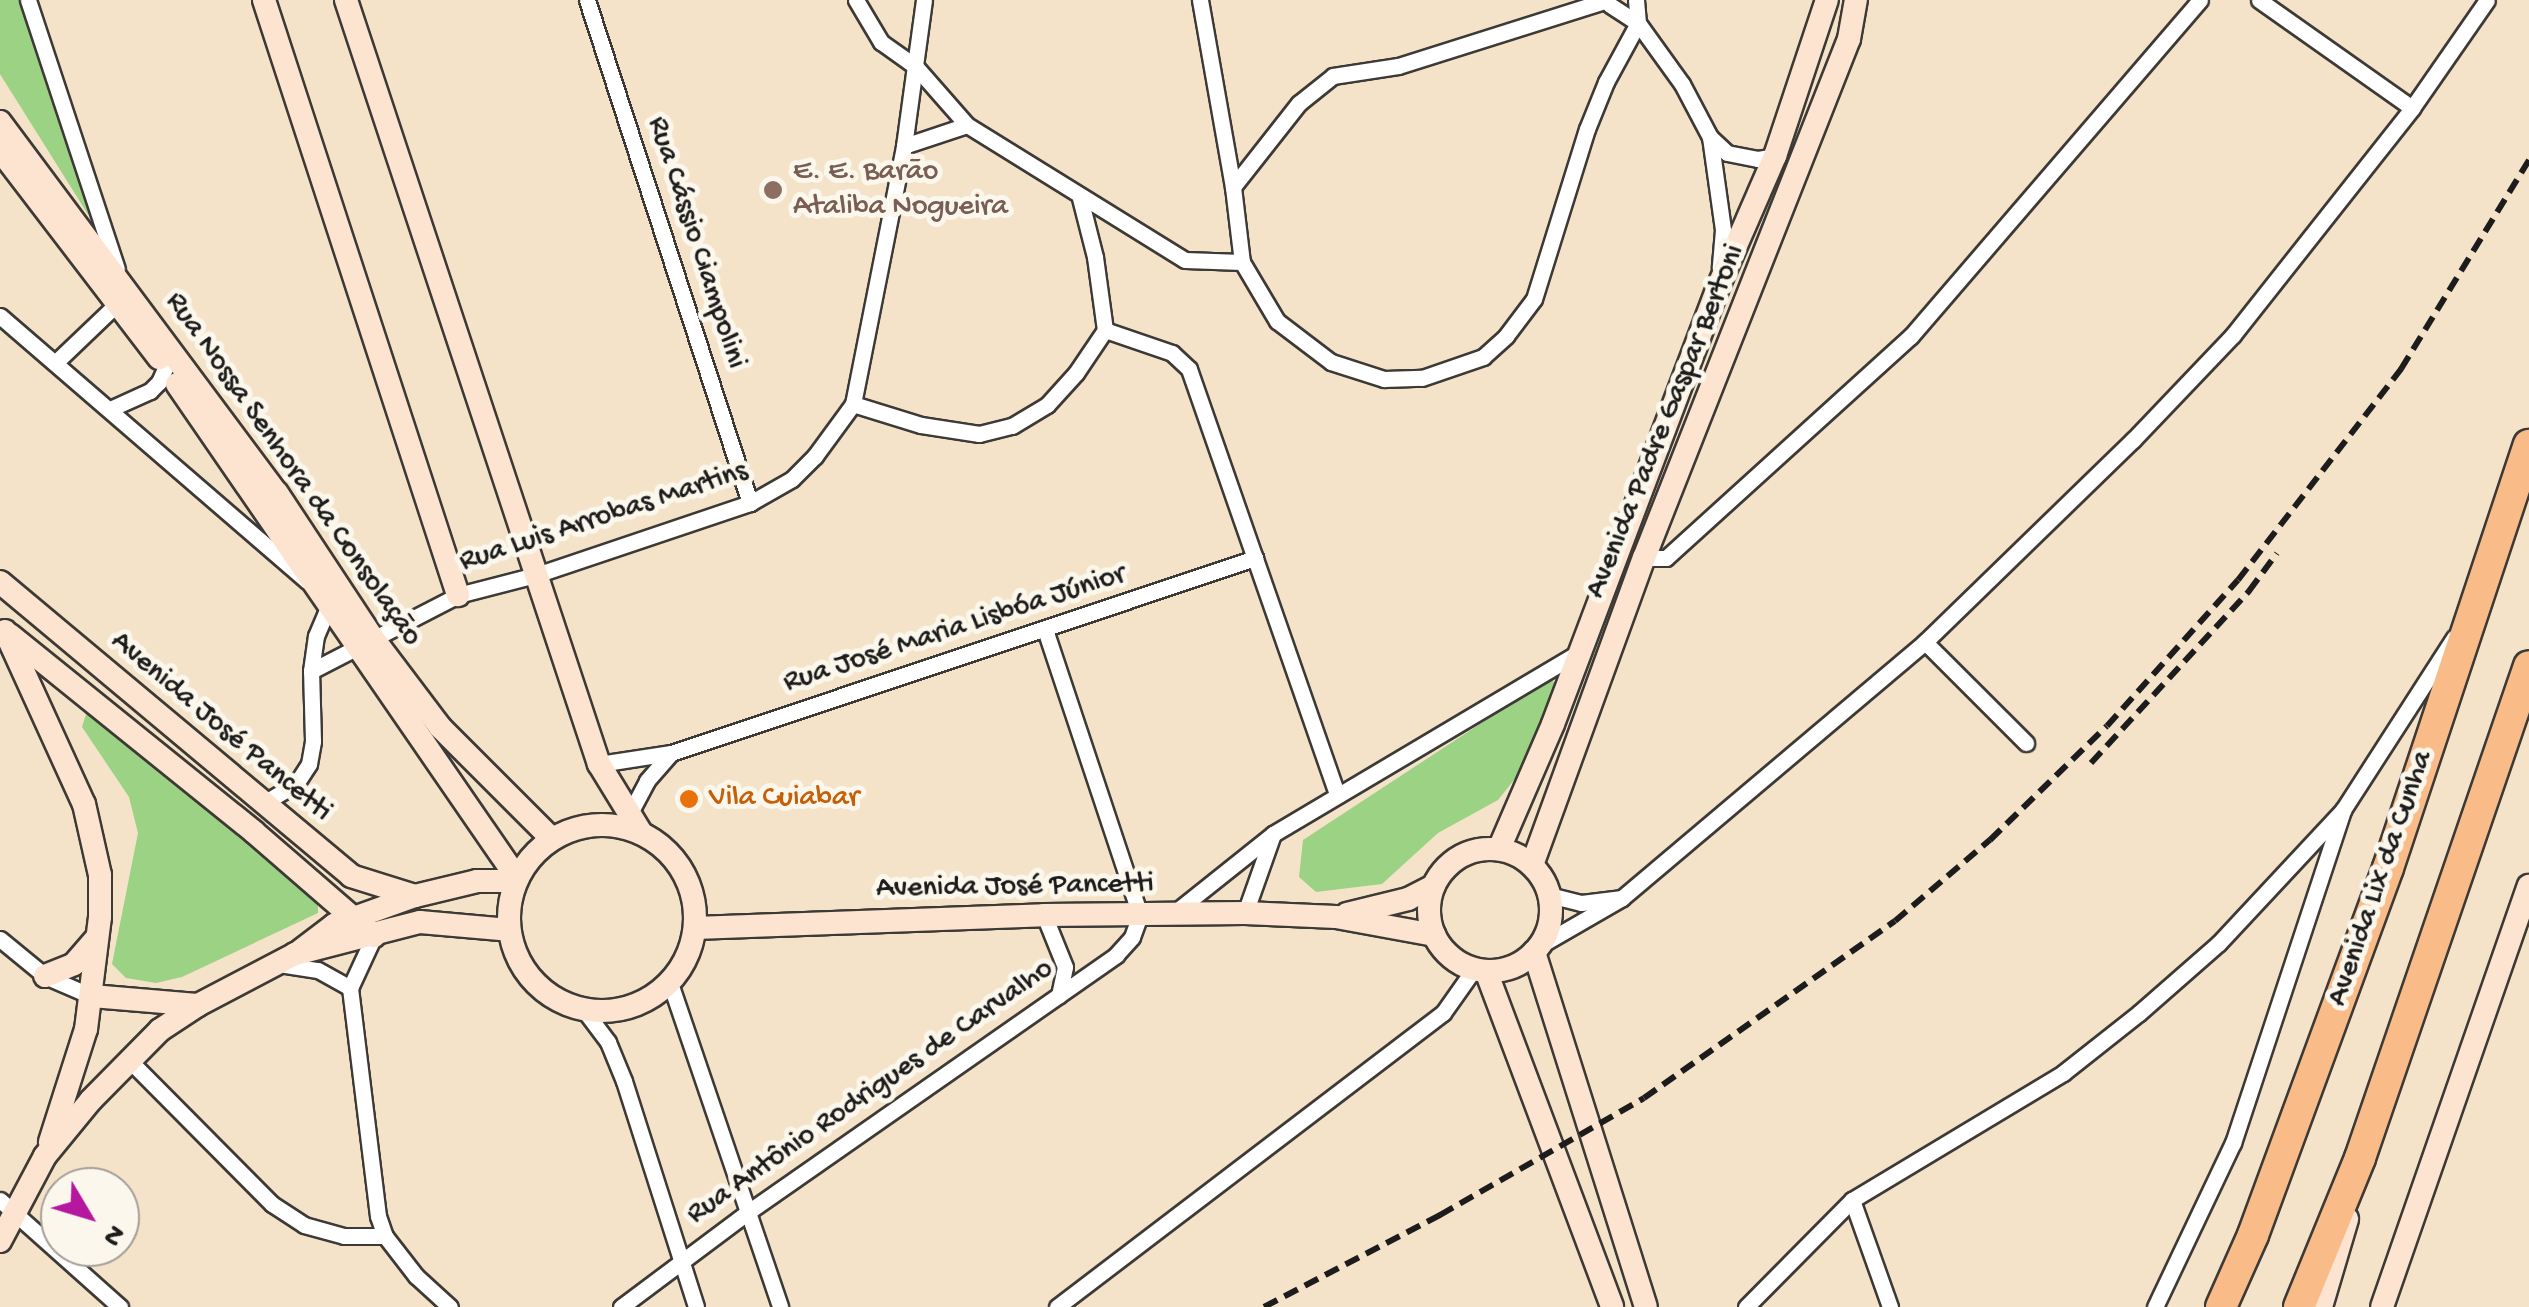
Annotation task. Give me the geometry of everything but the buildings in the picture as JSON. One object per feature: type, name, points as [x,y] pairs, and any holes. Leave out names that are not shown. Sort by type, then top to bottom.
[{"type":"highway","name":"Avenida Lix da Cunha","points":[[2221,1307],[2253,1234],[2388,868],[2529,445]]},
{"type":"highway","points":[[2299,1307],[2360,1158],[2529,666]]},
{"type":"street","points":[[28,0],[122,294],[56,362]]},
{"type":"street","points":[[264,0],[458,596]]},
{"type":"street","points":[[346,0],[599,764],[635,822],[665,847],[684,870],[694,898],[696,928],[687,958],[670,982],[645,1001],[615,1010],[584,1010],[557,1000],[534,982],[517,958],[509,930],[516,879],[532,855],[551,838],[595,824],[635,822]]},
{"type":"street","name":"Rua Cássio Ciampolini","points":[[587,0],[750,503]]},
{"type":"street","points":[[856,0],[881,42],[916,68],[967,125],[1185,260],[1242,262]]},
{"type":"street","name":"Rua Luis Arrobas Martins","points":[[311,671],[458,596],[536,575],[750,503],[796,474],[853,404],[904,146],[924,0]]},
{"type":"street","points":[[1200,0],[1242,262],[1277,321],[1330,362],[1384,379],[1422,378],[1483,357],[1506,336],[1534,299],[1587,129],[1606,82],[1638,23]]},
{"type":"street","points":[[1233,188],[1298,103],[1332,76],[1398,66],[1565,6],[1632,0],[1638,23],[1682,84],[1710,137],[1723,230],[1718,287]]},
{"type":"street","name":"Avenida Padre Gaspar Bertoni","points":[[1499,849],[1531,782],[1718,287],[1775,156],[1827,0]]},
{"type":"street","name":"Avenida Padre Gaspar Bertoni","points":[[1532,865],[1644,558],[1849,39],[1856,0]]},
{"type":"street","points":[[1644,558],[1666,558],[1911,336],[2200,0]]},
{"type":"street","points":[[2259,0],[2412,108]]},
{"type":"street","points":[[1646,1307],[1536,949],[1550,922],[1549,895],[1532,865],[1499,849],[1483,849],[1454,861],[1434,886],[1429,919],[1434,935],[1450,956],[1480,970],[1503,969],[1536,949],[1622,898],[1925,642],[2134,440],[2233,336],[2412,108],[2486,0]]},
{"type":"street","points":[[1603,2],[1638,23]]},
{"type":"street","name":"Rua Nossa Senhora da Consolação","points":[[0,122],[170,360],[277,494],[364,642],[516,879]]},
{"type":"street","points":[[904,146],[967,125]]},
{"type":"street","points":[[1710,137],[1727,152],[1758,159],[1775,156]]},
{"type":"street","name":"Rua Nossa Senhora da Consolação","points":[[0,150],[122,294]]},
{"type":"street","points":[[853,404],[921,425],[979,434],[1012,426],[1047,405],[1076,373],[1105,330],[1095,258],[1080,198]]},
{"type":"street","points":[[0,316],[324,597],[311,671],[313,741],[308,764],[296,784],[264,803]]},
{"type":"street","points":[[1105,330],[1172,353],[1189,369],[1337,795]]},
{"type":"street","points":[[110,410],[150,391],[170,360]]},
{"type":"street","name":"Rua Nossa Senhora da Consolação","points":[[170,360],[324,597],[440,728],[551,838]]},
{"type":"street","name":"Rua José Maria Lisbóa Júnior","points":[[599,764],[672,753],[1255,558]]},
{"type":"street","name":"Avenida José Pancetti","points":[[0,582],[351,876],[414,896]]},
{"type":"street","points":[[1746,1307],[1852,1200],[2063,1073],[2140,1013],[2219,943],[2343,810],[2476,606]]},
{"type":"street","points":[[3,629],[84,804],[100,876],[86,1029],[45,1156]]},
{"type":"street","name":"Avenida José Pancetti","points":[[3,629],[254,832],[374,936]]},
{"type":"street","points":[[1045,630],[1140,915]]},
{"type":"street","points":[[1925,642],[2026,743]]},
{"type":"street","points":[[1172,914],[1273,834],[1578,652]]},
{"type":"street","points":[[635,822],[648,781],[672,753]]},
{"type":"street","points":[[2155,1307],[2233,1143],[2343,810]]},
{"type":"street","points":[[1245,913],[1273,834]]},
{"type":"street","points":[[0,1241],[6,1206],[45,1156],[128,1059],[198,1005],[285,959],[334,925],[414,896],[476,880],[516,879]]},
{"type":"street","name":"Avenida José Pancetti","points":[[1336,917],[1408,899],[1434,886]]},
{"type":"street","points":[[2382,1307],[2529,886]]},
{"type":"street","points":[[1549,895],[1581,903],[1622,898]]},
{"type":"street","name":"Avenida José Pancetti","points":[[696,928],[1044,915],[1245,913],[1336,917],[1434,935]]},
{"type":"street","points":[[1044,915],[1065,967],[1060,996]]},
{"type":"street","name":"Rua Antônio Rodrigues de Carvalho","points":[[622,1307],[748,1212],[1116,955],[1132,938],[1140,915]]},
{"type":"street","points":[[285,959],[420,922],[447,921],[509,930]]},
{"type":"street","points":[[374,936],[350,988],[374,1195],[385,1236],[416,1276],[450,1307]]},
{"type":"street","points":[[45,976],[74,964],[97,938]]},
{"type":"street","points":[[0,939],[45,976],[90,996],[198,1005]]},
{"type":"street","points":[[285,959],[318,970],[350,988]]},
{"type":"street","points":[[1057,1307],[1443,1013],[1480,970]]},
{"type":"street","points":[[1480,970],[1612,1307]]},
{"type":"street","points":[[670,982],[780,1307]]},
{"type":"street","points":[[584,1010],[608,1042],[624,1081],[696,1307]]},
{"type":"street","points":[[128,1059],[272,1204],[304,1225],[344,1236],[385,1236]]},
{"type":"street","points":[[2321,1307],[2344,1235],[2360,1158]]},
{"type":"street","points":[[1852,1200],[1890,1307]]},
{"type":"street","points":[[6,1206],[120,1307]]},
{"type":"green space","points":[[0,0],[30,0],[99,232],[0,74]]},
{"type":"green space","points":[[1550,678],[1561,690],[1530,760],[1498,800],[1438,833],[1382,884],[1316,892],[1299,877],[1303,840]]},
{"type":"green space","points":[[86,714],[96,714],[318,901],[318,913],[182,977],[156,983],[126,978],[112,964],[138,833],[129,797],[82,727]]},
{"type":"railway","points":[[1264,1307],[1440,1215],[1644,1098],[1895,921],[1990,840],[2107,726],[2238,580],[2401,369],[2529,160]]},
{"type":"railway","points":[[2091,763],[2249,591],[2277,553]]},
{"type":"place","name":"E. E. Barão Ataliba Nogueira","points":[[773,190]]},
{"type":"place","name":"Vila Cuiabar","points":[[689,799]]}]
